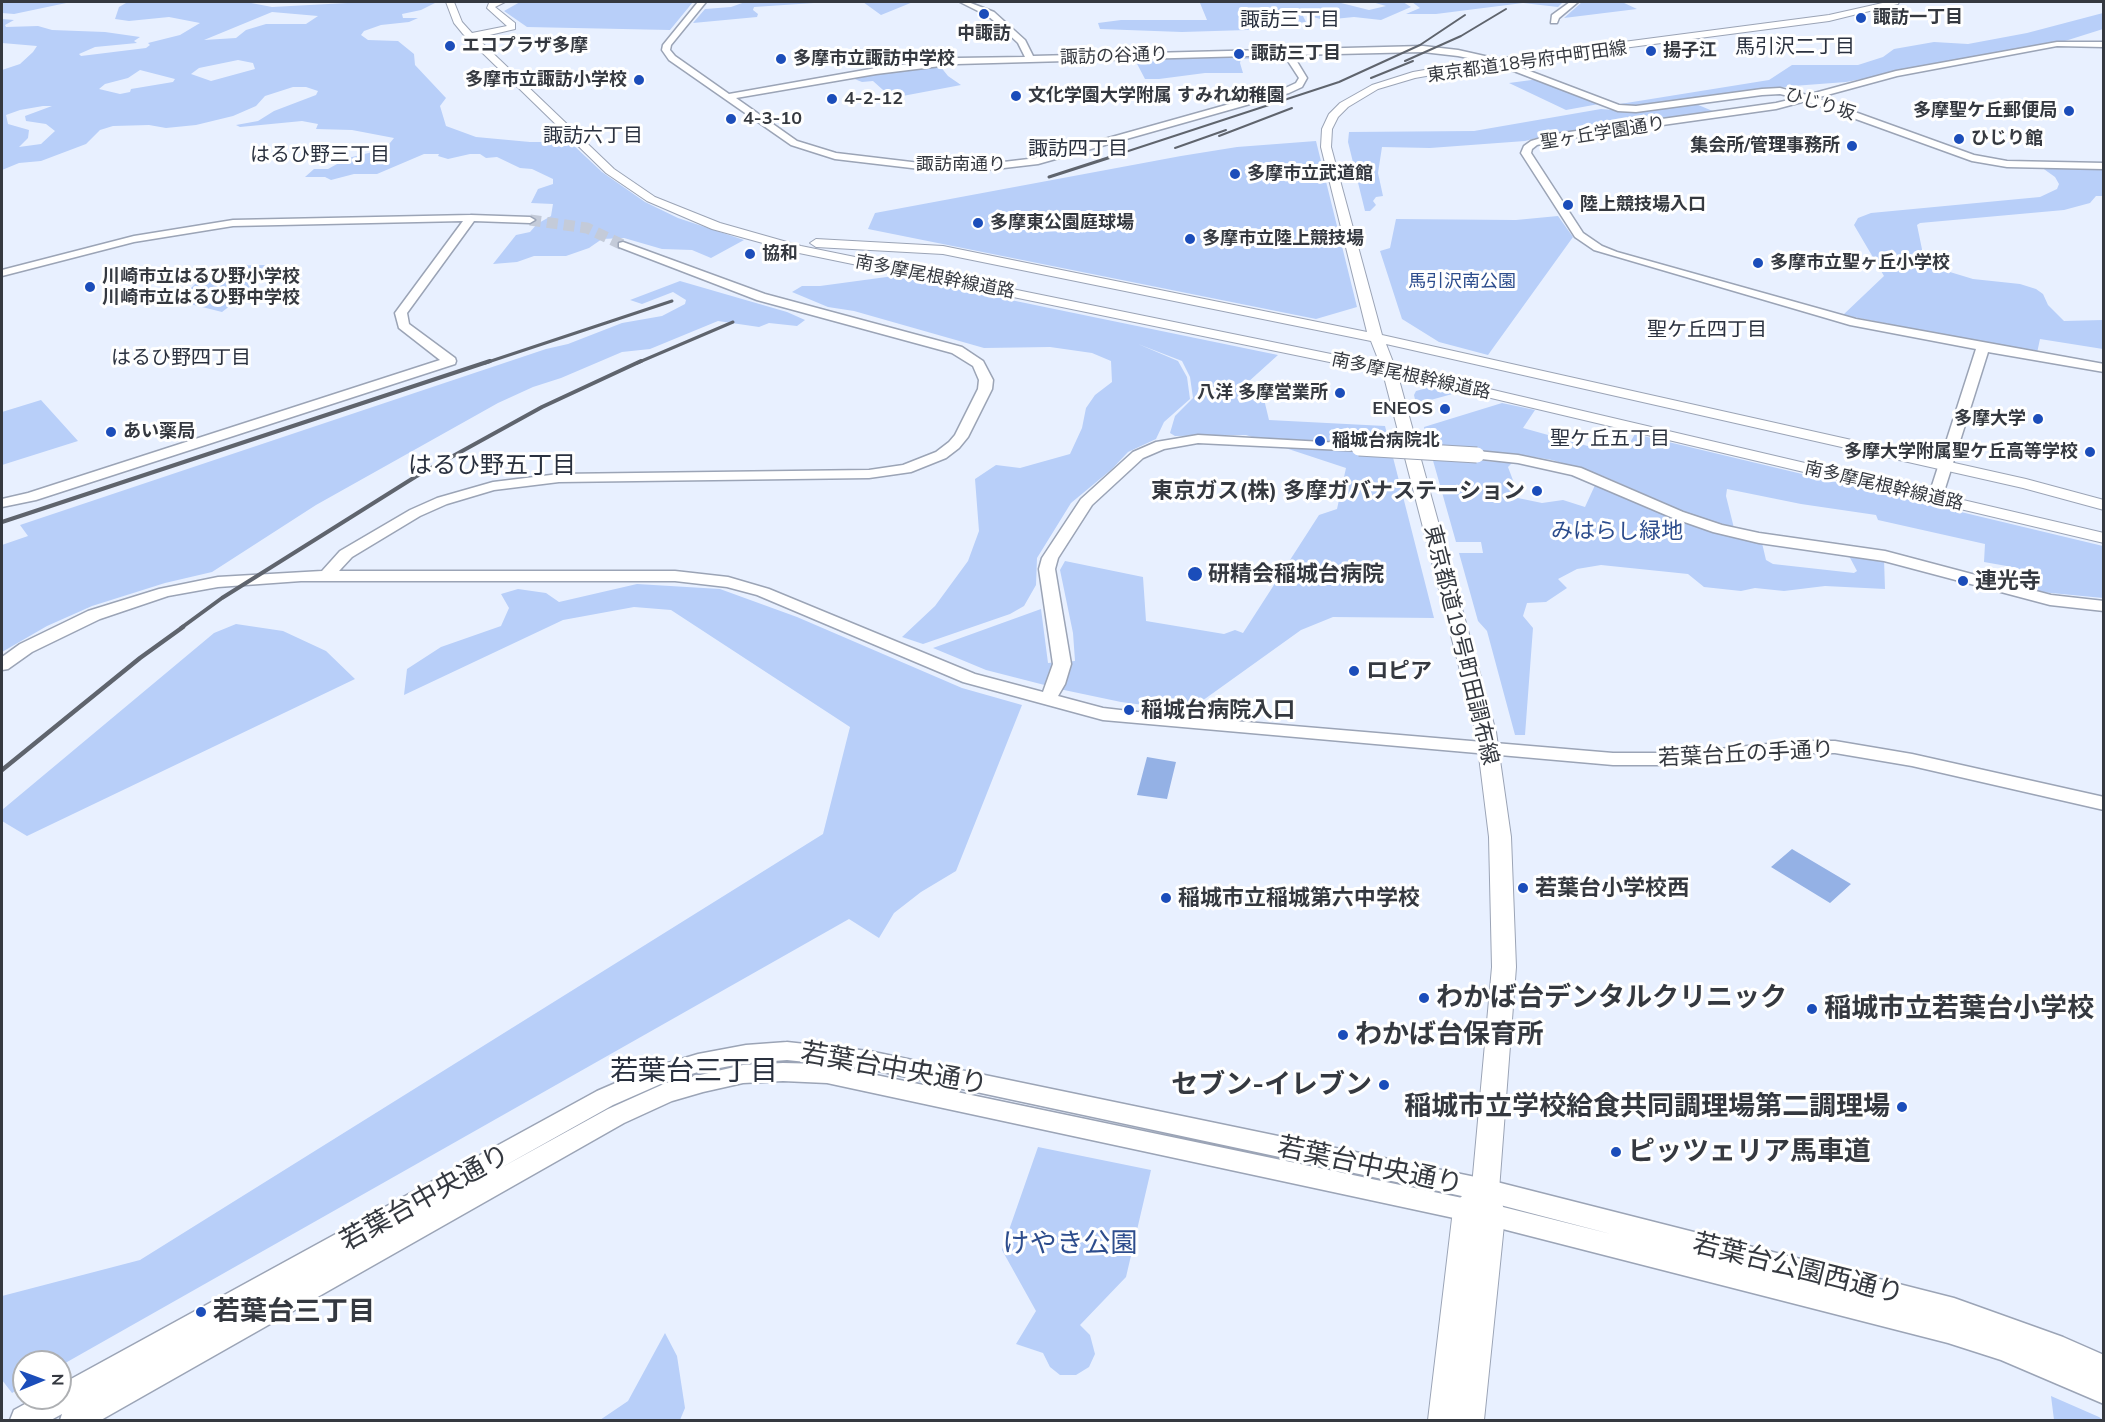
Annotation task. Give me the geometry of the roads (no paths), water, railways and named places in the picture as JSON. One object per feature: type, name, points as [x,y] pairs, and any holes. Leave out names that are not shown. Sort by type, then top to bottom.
[{"type":"main road","name":"南多摩尾根幹線道路","points":[[450,2],[460,25],[620,178],[673,210],[716,226],[799,249],[1390,371],[2103,538]]},
{"type":"main road","points":[[471,36],[505,31],[512,27],[491,8],[492,5],[501,2]]},
{"type":"main road","name":"東京都道18号府中町田線","points":[[1364,249],[1336,147],[1336,130],[1343,117],[1353,106],[1374,93],[1397,83],[1448,71],[1829,18],[1895,2]]},
{"type":"main road","name":"東京都道18号府中町田線","points":[[1390,371],[1384,335],[1326,147],[1327,129],[1333,116],[1344,105],[1375,87],[1431,71],[1808,25],[1865,14],[1908,2]]},
{"type":"main road","name":"南多摩尾根幹線道路","points":[[716,226],[801,242],[930,248],[1384,335],[1945,465],[2103,506]]},
{"type":"main road","points":[[1034,268],[1023,281],[1029,285],[1180,327]]},
{"type":"main road","name":"東京都道19号町田調布線","points":[[1390,371],[1490,749],[1500,837],[1503,968],[1481,1205],[1469,1420]]},
{"type":"main road","name":"東京都道19号町田調布線","points":[[1443,1420],[1481,1205]]},
{"type":"street","name":"諏訪南通り","points":[[702,2],[668,45],[666,50],[672,58],[786,139],[818,152],[853,159],[920,166],[1000,167],[1051,158],[1291,89],[1301,82],[1303,75],[1286,51]]},
{"type":"street","points":[[963,2],[991,14],[1003,24],[1022,42],[1030,58]]},
{"type":"street","points":[[1554,21],[1555,17],[1574,2]]},
{"type":"street","name":"聖ヶ丘学園通り","points":[[2103,45],[2057,44],[1896,74],[1762,109],[1556,136],[1530,145],[1526,153],[1578,235],[1605,252],[1845,319],[2103,368]]},
{"type":"street","name":"諏訪の谷通り","points":[[727,96],[911,66],[1030,58],[1423,49],[1458,53],[1498,63]]},
{"type":"street","name":"ひじり坂","points":[[1498,63],[1623,109],[1770,91],[1790,93],[1971,158],[2007,164],[2103,166]]},
{"type":"street","points":[[2,503],[31,497],[450,361],[413,335],[403,325],[401,313],[471,218]]},
{"type":"street","points":[[2,273],[134,239],[206,226],[267,221],[471,218],[530,220]]},
{"type":"street","points":[[326,576],[346,554],[415,513],[472,491],[510,483],[559,478],[869,474],[906,469],[941,455],[954,445],[961,437],[985,389],[986,380],[978,364],[957,350],[761,297],[623,245]]},
{"type":"street","points":[[1935,498],[1983,347]]},
{"type":"street","points":[[1047,700],[1056,684],[1062,664],[1047,569],[1050,558],[1086,502],[1138,455],[1161,445],[1204,438],[1518,459],[1576,471],[1678,515],[1718,529],[1759,538],[1885,555],[2050,600],[2103,606]]},
{"type":"street","name":"若葉台丘の手通り","points":[[2,665],[61,630],[94,615],[165,592],[237,580],[326,576],[675,576],[712,579],[763,592],[969,678],[1103,714],[1613,759],[1678,759],[1797,747],[1835,747],[1912,760],[2103,804]]},
{"type":"street","name":"若葉台中央通り","points":[[24,1420],[605,1098],[678,1068],[724,1058],[787,1051],[869,1060],[1481,1205]]},
{"type":"street","name":"若葉台中央通り","points":[[74,1420],[616,1116],[666,1093],[703,1082],[743,1074],[783,1072],[827,1074],[1481,1205]]},
{"type":"street","name":"若葉台公園西通り","points":[[1481,1205],[1954,1310],[2022,1334],[2103,1369]]},
{"type":"street","name":"若葉台公園西通り","points":[[1481,1205],[1948,1330],[2005,1348],[2103,1391]]},
{"type":"tunnel","points":[[530,220],[587,228],[623,245]]},
{"type":"railway","points":[[1405,61],[1461,36],[1506,9]]},
{"type":"railway","points":[[1107,158],[1339,82],[1420,45],[1465,15]]},
{"type":"railway","points":[[1371,78],[1413,61]]},
{"type":"railway","points":[[1219,136],[1292,108]]},
{"type":"railway","points":[[1175,148],[1226,130]]},
{"type":"railway","points":[[1049,177],[1111,157]]},
{"type":"railway","points":[[485,363],[672,301]]},
{"type":"railway","points":[[637,363],[733,322]]},
{"type":"railway","points":[[2,522],[490,361]]},
{"type":"railway","points":[[181,628],[222,598],[415,477],[542,407],[641,361]]},
{"type":"railway","points":[[2,770],[140,658],[183,627]]},
{"type":"place","name":"中諏訪","points":[[984,14]]},
{"type":"place","name":"諏訪一丁目","points":[[1861,18]]},
{"type":"place","name":"エコプラザ多摩","points":[[450,46]]},
{"type":"place","name":"揚子江","points":[[1651,51]]},
{"type":"place","name":"諏訪三丁目","points":[[1239,54]]},
{"type":"place","name":"多摩市立諏訪中学校","points":[[781,59]]},
{"type":"place","name":"多摩市立諏訪小学校","points":[[639,80]]},
{"type":"place","name":"文化学園大学附属 すみれ幼稚園","points":[[1016,96]]},
{"type":"place","name":"4-2-12","points":[[832,99]]},
{"type":"place","name":"多摩聖ケ丘郵便局","points":[[2069,111]]},
{"type":"place","name":"4-3-10","points":[[731,119]]},
{"type":"place","name":"ひじり館","points":[[1959,139]]},
{"type":"place","name":"集会所/管理事務所","points":[[1852,146]]},
{"type":"place","name":"多摩市立武道館","points":[[1235,174]]},
{"type":"place","name":"陸上競技場入口","points":[[1568,205]]},
{"type":"place","name":"多摩東公園庭球場","points":[[978,223]]},
{"type":"place","name":"多摩市立陸上競技場","points":[[1190,239]]},
{"type":"place","name":"協和","points":[[750,254]]},
{"type":"place","name":"多摩市立聖ヶ丘小学校","points":[[1758,263]]},
{"type":"place","name":"川崎市立はるひ野小学校 川崎市立はるひ野中学校","points":[[90,287]]},
{"type":"place","name":"八洋 多摩営業所","points":[[1340,393]]},
{"type":"place","name":"ENEOS","points":[[1445,409]]},
{"type":"place","name":"多摩大学","points":[[2038,419]]},
{"type":"place","name":"あい薬局","points":[[111,432]]},
{"type":"place","name":"稲城台病院北","points":[[1320,441]]},
{"type":"place","name":"多摩大学附属聖ケ丘高等学校","points":[[2090,452]]},
{"type":"place","name":"東京ガス(株) 多摩ガバナステーション","points":[[1537,491]]},
{"type":"place","name":"研精会稲城台病院","points":[[1195,574]]},
{"type":"place","name":"連光寺","points":[[1963,581]]},
{"type":"place","name":"ロピア","points":[[1354,671]]},
{"type":"place","name":"稲城台病院入口","points":[[1129,710]]},
{"type":"place","name":"若葉台小学校西","points":[[1523,888]]},
{"type":"place","name":"稲城市立稲城第六中学校","points":[[1166,898]]},
{"type":"place","name":"わかば台デンタルクリニック","points":[[1424,998]]},
{"type":"place","name":"稲城市立若葉台小学校","points":[[1812,1009]]},
{"type":"place","name":"わかば台保育所","points":[[1343,1035]]},
{"type":"place","name":"セブン-イレブン","points":[[1384,1085]]},
{"type":"place","name":"稲城市立学校給食共同調理場第二調理場","points":[[1902,1107]]},
{"type":"place","name":"ピッツェリア馬車道","points":[[1616,1152]]},
{"type":"place","name":"若葉台三丁目","points":[[201,1312]]},
{"type":"district","name":"諏訪三丁目","points":[[1290,20]]},
{"type":"district","name":"馬引沢二丁目","points":[[1795,47]]},
{"type":"district","name":"諏訪六丁目","points":[[593,136]]},
{"type":"district","name":"諏訪四丁目","points":[[1078,149]]},
{"type":"district","name":"はるひ野三丁目","points":[[320,155]]},
{"type":"district","name":"聖ケ丘四丁目","points":[[1707,330]]},
{"type":"district","name":"はるひ野四丁目","points":[[181,358]]},
{"type":"district","name":"聖ケ丘五丁目","points":[[1610,439]]},
{"type":"district","name":"はるひ野五丁目","points":[[492,466]]},
{"type":"district","name":"若葉台三丁目","points":[[694,1072]]},
{"type":"park label","name":"馬引沢南公園","points":[[1462,282]]},
{"type":"park label","name":"みはらし緑地","points":[[1617,531]]},
{"type":"park label","name":"けやき公園","points":[[1070,1244]]}]
